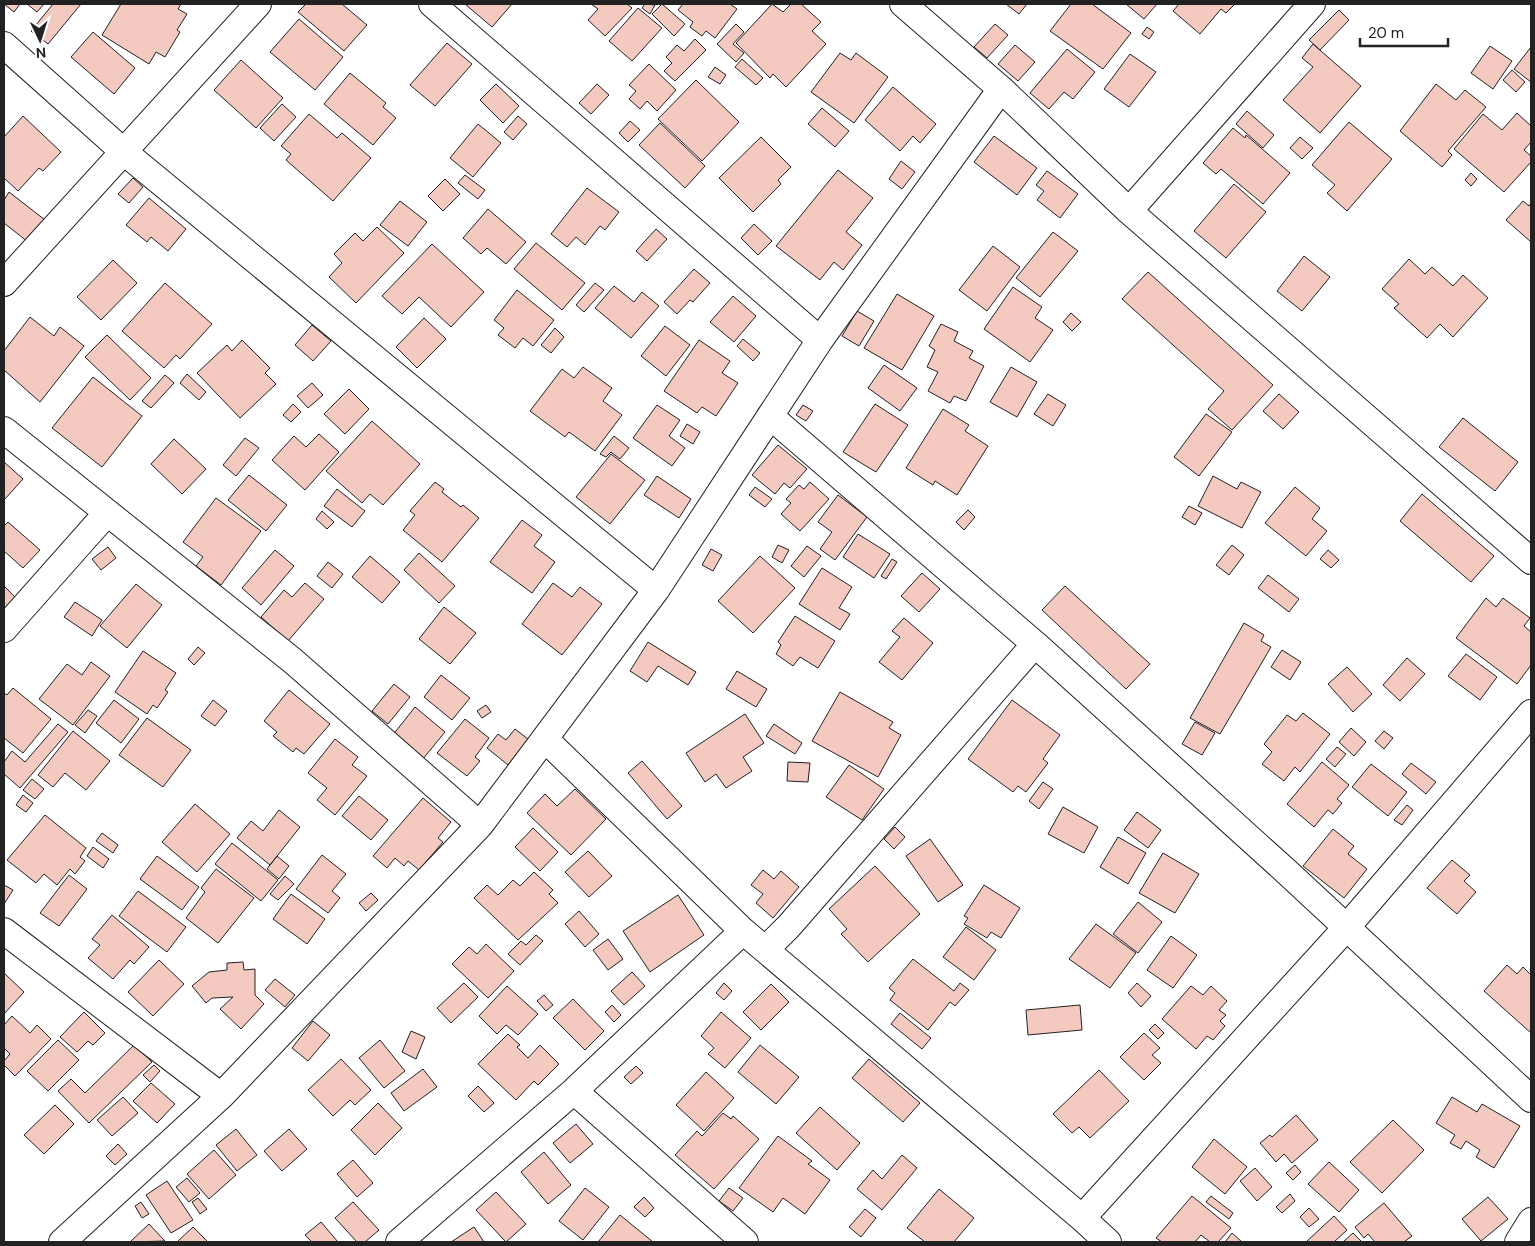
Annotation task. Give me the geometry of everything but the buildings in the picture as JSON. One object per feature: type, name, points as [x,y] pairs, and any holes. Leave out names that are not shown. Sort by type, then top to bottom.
[{"type":"street","points":[[4,283],[258,4]]},
{"type":"street","points":[[432,4],[820,340]]},
{"type":"street","points":[[903,4],[1001,89],[1129,211],[1531,561]]},
{"type":"street","points":[[1129,211],[1312,4]]},
{"type":"street","points":[[4,45],[124,152],[656,590]]},
{"type":"street","points":[[78,1237],[221,1096],[480,825],[546,740],[656,590],[820,340],[1001,89]]},
{"type":"street","points":[[770,416],[1035,644],[1531,1099]]},
{"type":"street","points":[[4,430],[293,661],[480,825]]},
{"type":"street","points":[[4,629],[107,513]]},
{"type":"street","points":[[766,949],[789,926],[1035,644]]},
{"type":"street","points":[[1082,1218],[1346,928],[1531,713]]},
{"type":"street","points":[[546,740],[743,931],[1108,1242]]},
{"type":"street","points":[[4,931],[221,1096]]},
{"type":"street","points":[[399,1242],[574,1091],[743,931]]},
{"type":"street","points":[[574,1091],[745,1242]]},
{"type":"street","points":[[1518,1242],[1531,1221]]}]
